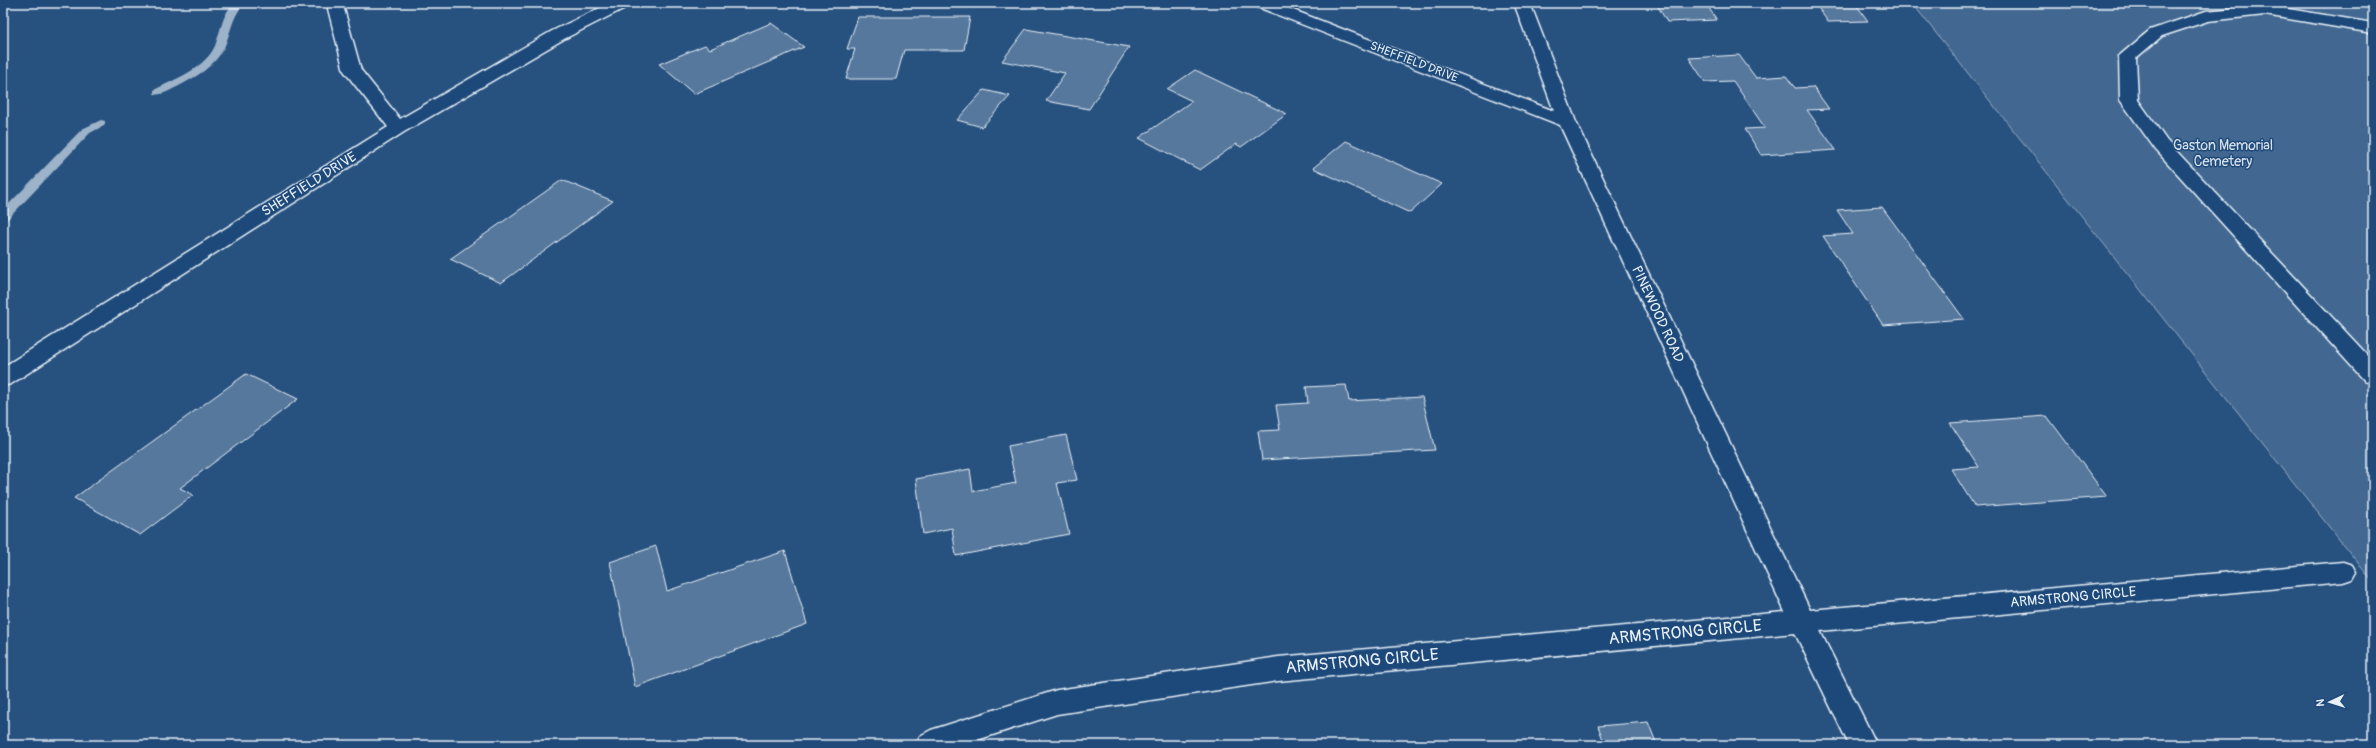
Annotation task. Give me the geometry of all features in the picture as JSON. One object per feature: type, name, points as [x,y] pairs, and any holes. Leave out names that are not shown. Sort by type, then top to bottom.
[{"type":"street","points":[[337,3],[336,9],[353,71],[398,128]]},
{"type":"street","name":"SHEFFIELD DRIVE","points":[[3,378],[398,128],[552,39],[623,3]]},
{"type":"street","name":"SHEFFIELD DRIVE","points":[[1261,3],[1567,122]]},
{"type":"street","name":"PINEWOOD ROAD","points":[[1522,3],[1567,122],[1803,622]]},
{"type":"street","points":[[2373,28],[2262,7],[2206,16],[2156,33],[2127,56],[2129,100],[2161,145],[2373,375]]},
{"type":"street","name":"ARMSTRONG CIRCLE","points":[[930,745],[942,739],[1057,702],[1278,669],[2343,572]]},
{"type":"street","points":[[1803,622],[1863,745]]},
{"type":"green space","name":"Gaston Memorial Cemetery","points":[[1912,3],[2373,3],[2373,582]]},
{"type":"building","points":[[1656,3],[1748,3],[1706,4],[1717,20],[1667,22]]},
{"type":"building","points":[[1815,3],[1855,3],[1868,21],[1828,22]]},
{"type":"building","points":[[858,17],[970,17],[964,50],[904,50],[896,79],[846,79],[855,49],[847,49]]},
{"type":"building","points":[[771,23],[804,47],[694,94],[659,64],[705,45],[710,49]]},
{"type":"building","points":[[1026,29],[1129,47],[1089,109],[1046,101],[1065,73],[1002,61]]},
{"type":"building","points":[[1739,55],[1756,78],[1786,76],[1795,88],[1813,87],[1829,109],[1807,110],[1836,150],[1761,155],[1745,129],[1765,128],[1733,81],[1705,82],[1689,58]]},
{"type":"building","points":[[1195,70],[1287,114],[1241,147],[1236,144],[1200,170],[1139,138],[1192,101],[1167,89]]},
{"type":"building","points":[[984,90],[1010,96],[982,127],[957,120]]},
{"type":"building","points":[[1346,141],[1442,184],[1410,213],[1313,168]]},
{"type":"building","points":[[562,180],[613,201],[501,283],[450,259]]},
{"type":"building","points":[[1882,207],[1964,319],[1883,325],[1823,236],[1853,234],[1837,210]]},
{"type":"building","points":[[246,374],[298,399],[180,488],[193,495],[140,535],[74,498]]},
{"type":"building","points":[[1346,385],[1349,401],[1422,397],[1435,450],[1262,460],[1258,431],[1280,430],[1276,405],[1308,403],[1306,387]]},
{"type":"building","points":[[2047,416],[2107,497],[1975,507],[1951,469],[1979,467],[1950,423]]},
{"type":"building","points":[[1066,435],[1077,480],[1057,483],[1069,534],[956,556],[952,528],[923,534],[916,479],[970,469],[973,491],[1016,483],[1008,446]]},
{"type":"building","points":[[656,546],[667,591],[785,551],[807,624],[635,687],[610,562]]},
{"type":"building","points":[[1648,722],[1657,745],[1605,745],[1598,726]]},
{"type":"waterway","points":[[158,92],[184,79],[208,63],[219,47],[231,12],[239,3]]},
{"type":"waterway","points":[[3,217],[86,131],[101,123]]}]
